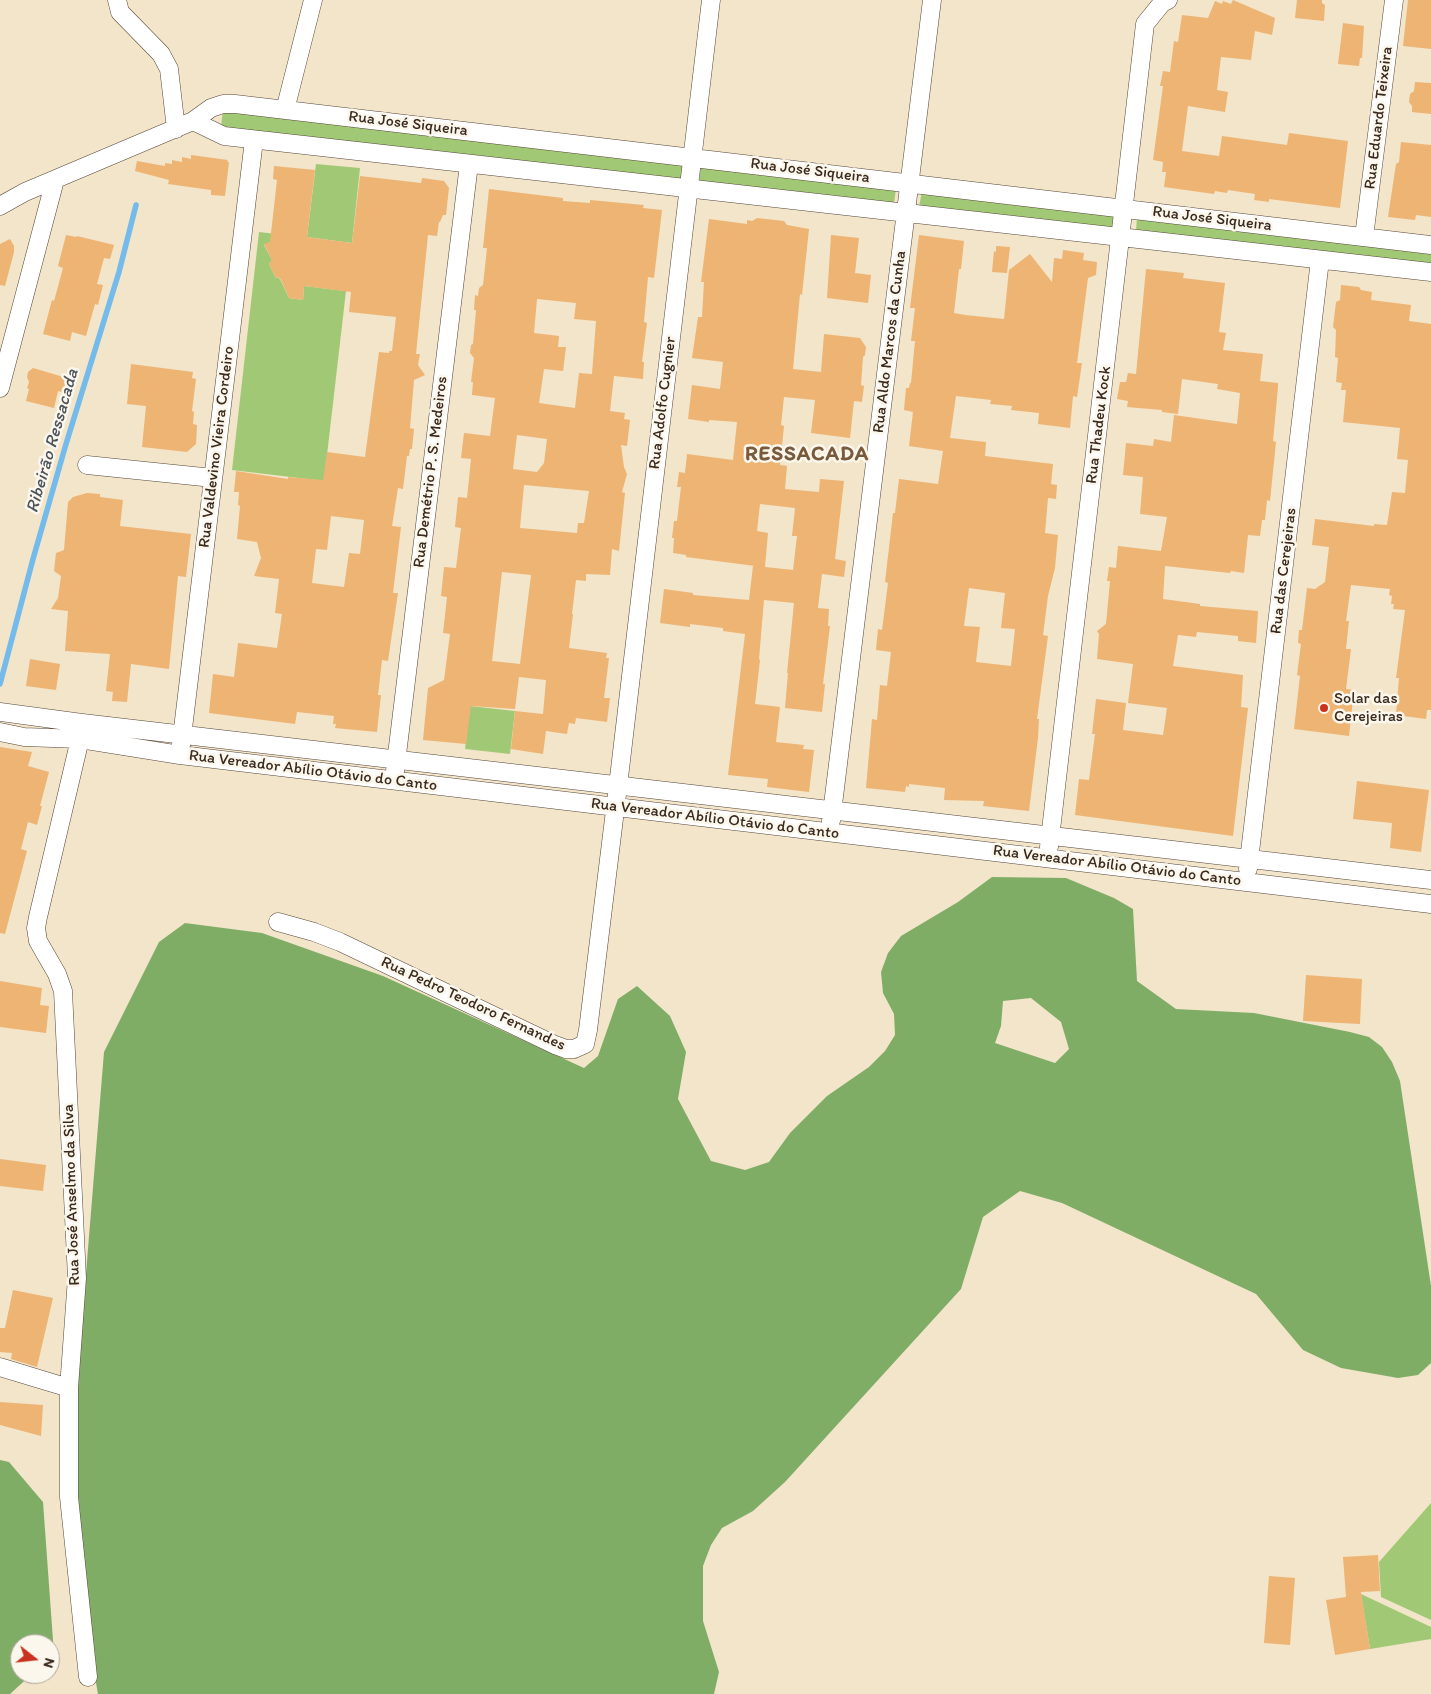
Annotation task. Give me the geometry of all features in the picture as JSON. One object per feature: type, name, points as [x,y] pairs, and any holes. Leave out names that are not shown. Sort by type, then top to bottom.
[{"type":"street","points":[[117,0],[120,12],[161,54],[170,69],[176,129]]},
{"type":"street","points":[[285,110],[313,0]]},
{"type":"street","name":"Rua Adolfo Cugnier","points":[[616,807],[711,0]]},
{"type":"street","name":"Rua Aldo Marcos da Cunha","points":[[830,832],[932,0]]},
{"type":"street","name":"Rua Thadeu Kock","points":[[1048,858],[1145,24],[1162,3],[1168,0]]},
{"type":"street","name":"Rua Eduardo Teixeira","points":[[1364,237],[1394,0]]},
{"type":"street","name":"Rua José Siqueira","points":[[0,206],[25,192],[176,129],[193,121],[212,108],[223,104],[235,104],[1431,245]]},
{"type":"street","name":"Rua José Siqueira","points":[[193,121],[224,136],[254,140],[1431,272]]},
{"type":"street","name":"Rua Valdevino Vieira Cordeiro","points":[[180,755],[254,140]]},
{"type":"street","name":"Rua Demétrio P. S. Medeiros","points":[[394,781],[469,164]]},
{"type":"street","points":[[0,388],[55,180]]},
{"type":"street","name":"Rua das Cerejeiras","points":[[1247,882],[1320,260]]},
{"type":"street","points":[[88,465],[213,478]]},
{"type":"street","name":"Rua Vereador Abílio Otávio do Canto","points":[[0,712],[180,755],[1431,904]]},
{"type":"street","name":"Rua Vereador Abílio Otávio do Canto","points":[[0,732],[24,737],[81,731],[182,735],[1431,880]]},
{"type":"street","name":"Rua José Anselmo da Silva","points":[[81,731],[36,928],[38,941],[57,974],[64,991],[77,1278],[69,1388],[69,1497],[88,1677]]},
{"type":"street","name":"Rua Pedro Teodoro Fernandes","points":[[278,922],[314,932],[340,942],[555,1045],[566,1049],[574,1049],[584,1044],[588,1030],[616,807]]},
{"type":"street","points":[[0,1367],[69,1388]]},
{"type":"green space","points":[[223,108],[683,163],[681,180],[221,128]]},
{"type":"green space","points":[[316,164],[360,168],[352,243],[307,237]]},
{"type":"green space","points":[[701,165],[896,188],[894,204],[699,182]]},
{"type":"green space","points":[[922,191],[1114,214],[1112,229],[919,207]]},
{"type":"green space","points":[[1137,216],[1431,251],[1431,265],[1136,232]]},
{"type":"green space","points":[[259,232],[285,235],[264,245],[271,258],[269,264],[276,278],[278,277],[281,281],[289,298],[303,300],[304,286],[346,291],[324,481],[232,470]]},
{"type":"green space","points":[[470,706],[515,711],[510,754],[465,749]]},
{"type":"green space","points":[[992,877],[1066,878],[1114,898],[1133,909],[1137,981],[1176,1009],[1254,1013],[1369,1037],[1382,1047],[1392,1062],[1400,1081],[1431,1286],[1431,1363],[1418,1375],[1398,1378],[1341,1368],[1303,1350],[1256,1294],[1062,1203],[1020,1191],[983,1217],[961,1289],[785,1482],[753,1511],[722,1528],[711,1545],[703,1566],[703,1621],[719,1672],[714,1694],[98,1694],[71,1542],[74,1421],[104,1052],[159,942],[185,923],[262,933],[383,976],[584,1068],[598,1056],[618,999],[637,986],[670,1016],[686,1052],[678,1099],[711,1161],[745,1170],[769,1162],[790,1133],[827,1096],[869,1067],[885,1051],[895,1035],[894,1014],[883,993],[881,972],[888,953],[901,936],[958,902]],"holes":[[[1031,998],[1061,1022],[1069,1049],[1055,1063],[995,1043],[1001,1026],[1003,1001]]]},
{"type":"green space","points":[[0,1460],[9,1462],[43,1502],[53,1634],[10,1634],[10,1684],[21,1684],[10,1694],[0,1694]]},
{"type":"green space","points":[[1431,1503],[1431,1620],[1381,1597],[1379,1562]]},
{"type":"green space","points":[[1361,1594],[1431,1627],[1431,1639],[1370,1649]]},
{"type":"building","points":[[1233,0],[1275,18],[1272,35],[1255,31],[1251,60],[1221,57],[1217,90],[1228,92],[1225,112],[1188,106],[1182,151],[1219,156],[1222,136],[1287,145],[1289,133],[1348,141],[1340,208],[1269,199],[1269,202],[1254,200],[1255,194],[1228,190],[1227,193],[1215,191],[1214,194],[1164,187],[1166,172],[1162,172],[1163,162],[1153,160],[1163,86],[1160,86],[1163,71],[1170,72],[1174,41],[1178,42],[1182,15],[1208,18],[1215,1],[1222,4],[1223,1],[1231,4]]},
{"type":"building","points":[[1297,0],[1322,0],[1322,3],[1325,5],[1324,21],[1295,18]]},
{"type":"building","points":[[1408,0],[1431,0],[1431,49],[1403,46]]},
{"type":"building","points":[[1343,23],[1364,26],[1362,58],[1360,58],[1359,66],[1338,64]]},
{"type":"building","points":[[1415,82],[1431,83],[1431,114],[1412,112],[1412,106],[1409,102],[1410,94],[1414,91]]},
{"type":"building","points":[[1401,142],[1431,145],[1431,217],[1416,215],[1415,220],[1388,217]]},
{"type":"building","points":[[191,155],[228,160],[225,196],[211,195],[211,190],[168,184],[169,180],[135,171],[137,161],[165,166],[165,163],[172,164],[172,160],[182,162],[182,157],[191,159]]},
{"type":"building","points":[[274,166],[315,170],[307,237],[352,243],[360,176],[421,183],[422,178],[444,181],[449,188],[446,215],[443,215],[439,222],[437,236],[428,235],[416,354],[420,354],[418,365],[425,375],[414,380],[410,428],[414,429],[412,449],[410,449],[409,456],[407,456],[403,489],[398,488],[392,526],[401,527],[393,593],[398,593],[388,661],[382,660],[378,695],[381,695],[377,732],[335,728],[336,724],[333,724],[334,716],[297,712],[295,724],[209,713],[213,674],[234,677],[238,643],[277,648],[282,614],[275,613],[279,579],[254,576],[261,558],[257,542],[237,539],[240,506],[238,505],[239,492],[234,492],[236,471],[288,479],[288,477],[323,480],[327,452],[365,457],[379,352],[389,353],[389,351],[392,351],[396,317],[349,312],[351,292],[304,286],[303,300],[289,298],[281,280],[278,277],[276,278],[269,264],[271,258],[264,244],[270,242],[277,180],[273,179]],"holes":[[[331,516],[364,520],[360,554],[349,553],[344,587],[312,583],[316,549],[327,550]]]},
{"type":"building","points":[[489,189],[563,198],[563,201],[590,203],[590,200],[644,205],[643,208],[662,210],[654,278],[648,277],[644,322],[647,323],[642,362],[644,362],[643,379],[614,376],[610,411],[625,413],[624,419],[630,420],[627,446],[621,445],[624,467],[627,474],[622,492],[625,493],[619,551],[612,549],[610,575],[586,574],[586,581],[576,580],[572,614],[569,648],[607,653],[606,658],[609,658],[604,698],[610,698],[607,722],[576,718],[575,724],[569,723],[567,734],[546,731],[543,754],[511,749],[515,711],[543,714],[546,680],[519,677],[515,709],[471,706],[466,744],[423,740],[428,688],[444,680],[450,634],[443,633],[447,597],[441,596],[444,567],[456,568],[461,528],[455,527],[458,497],[467,498],[471,459],[461,458],[464,433],[490,436],[495,398],[472,395],[473,382],[471,382],[474,358],[470,353],[471,345],[473,344],[476,310],[474,310],[475,295],[478,296],[479,288],[483,285],[487,248],[483,248]],"holes":[[[537,299],[576,303],[574,319],[596,321],[592,374],[579,373],[575,408],[539,403],[544,369],[563,371],[566,347],[558,347],[559,336],[534,333]],[[517,435],[547,439],[544,463],[537,472],[513,469]],[[524,485],[589,491],[584,523],[578,523],[577,533],[520,528]],[[502,572],[531,575],[520,664],[492,661]]]},
{"type":"building","points":[[757,218],[784,221],[787,225],[809,229],[802,295],[800,294],[793,369],[821,372],[824,334],[860,338],[866,347],[863,357],[861,385],[864,386],[862,402],[854,401],[850,438],[811,433],[815,400],[784,397],[781,425],[784,426],[780,465],[787,466],[785,489],[819,492],[820,479],[844,481],[835,559],[846,561],[844,577],[822,574],[818,608],[829,609],[828,626],[830,626],[823,684],[825,684],[822,712],[785,708],[794,603],[764,600],[755,704],[780,707],[776,742],[804,745],[803,749],[814,750],[809,792],[767,787],[768,779],[728,775],[745,634],[723,631],[723,628],[690,624],[690,627],[660,623],[664,589],[693,593],[693,595],[749,600],[753,566],[755,566],[686,557],[686,555],[673,553],[674,538],[672,538],[674,521],[677,521],[681,487],[677,487],[679,472],[685,473],[687,454],[733,460],[737,422],[709,420],[709,422],[688,419],[692,385],[720,389],[723,362],[692,358],[698,317],[702,317],[704,282],[701,282],[709,219],[747,224],[747,220],[752,221]],"holes":[[[760,504],[795,508],[792,536],[797,536],[793,570],[765,567],[768,533],[757,531]]]},
{"type":"building","points":[[66,235],[114,245],[110,259],[104,258],[97,284],[103,285],[98,305],[95,304],[86,336],[72,332],[70,341],[43,334],[63,268],[58,266]]},
{"type":"building","points":[[831,235],[859,238],[855,273],[871,275],[868,303],[827,298]]},
{"type":"building","points":[[919,235],[964,241],[954,313],[965,315],[1004,319],[1009,270],[1030,254],[1052,282],[1054,258],[1062,259],[1063,250],[1084,253],[1083,260],[1097,262],[1096,275],[1088,278],[1077,363],[1082,363],[1077,397],[1073,396],[1070,428],[1038,424],[1039,413],[1011,410],[1012,406],[990,404],[991,400],[956,396],[950,438],[986,442],[985,456],[1053,464],[1051,484],[1057,485],[1056,499],[1048,498],[1045,533],[1058,535],[1055,568],[1048,596],[1043,635],[1048,636],[1037,719],[1039,719],[1038,738],[1029,811],[983,806],[984,801],[944,800],[945,788],[909,784],[909,787],[906,786],[905,792],[866,788],[872,719],[877,720],[880,685],[887,686],[891,652],[876,650],[878,629],[882,630],[888,583],[885,582],[899,479],[938,484],[943,451],[909,446],[913,412],[904,410],[906,388],[909,388],[911,383],[915,341],[911,341],[915,308],[910,308]],"holes":[[[969,588],[1005,593],[1001,628],[1015,629],[1011,666],[976,662],[980,627],[964,626]]]},
{"type":"building","points":[[10,239],[14,246],[14,252],[5,286],[0,285],[0,244]]},
{"type":"building","points":[[996,246],[1010,247],[1007,273],[992,272]]},
{"type":"building","points":[[1146,269],[1184,273],[1183,278],[1225,283],[1219,332],[1226,333],[1223,350],[1263,354],[1260,381],[1278,383],[1273,441],[1276,442],[1270,501],[1267,500],[1265,520],[1262,520],[1260,536],[1248,535],[1244,573],[1165,566],[1163,599],[1200,604],[1200,606],[1258,611],[1256,643],[1238,641],[1238,636],[1197,632],[1196,637],[1178,635],[1173,666],[1243,675],[1241,707],[1248,708],[1233,836],[1075,815],[1079,779],[1089,780],[1095,734],[1092,734],[1096,699],[1126,703],[1123,730],[1163,735],[1167,708],[1128,703],[1133,664],[1097,659],[1099,634],[1097,631],[1106,624],[1110,581],[1107,581],[1109,567],[1116,568],[1118,546],[1161,551],[1167,517],[1140,514],[1143,477],[1123,475],[1126,443],[1153,446],[1154,439],[1171,442],[1174,415],[1237,424],[1240,393],[1217,389],[1218,384],[1182,379],[1178,414],[1162,412],[1162,410],[1127,407],[1128,401],[1117,399],[1120,382],[1126,382],[1128,373],[1136,374]]},
{"type":"building","points":[[1341,285],[1359,287],[1361,290],[1372,292],[1371,300],[1411,305],[1409,321],[1431,324],[1431,710],[1427,710],[1426,719],[1396,715],[1399,678],[1396,678],[1405,610],[1393,609],[1394,604],[1391,604],[1392,596],[1389,595],[1390,589],[1351,585],[1346,621],[1349,621],[1346,649],[1351,649],[1346,689],[1354,690],[1349,736],[1294,729],[1300,676],[1297,675],[1301,644],[1298,643],[1299,630],[1302,630],[1307,588],[1315,589],[1325,582],[1329,547],[1312,545],[1315,519],[1374,526],[1374,524],[1387,525],[1392,492],[1405,493],[1408,460],[1397,459],[1400,428],[1343,422],[1346,390],[1341,390],[1342,383],[1336,382],[1338,358],[1335,357],[1336,330],[1333,327],[1336,302],[1340,300]]},
{"type":"building","points":[[131,364],[193,372],[192,378],[196,379],[192,411],[194,412],[193,424],[197,425],[196,444],[187,452],[142,447],[146,406],[127,404]]},
{"type":"building","points":[[33,368],[77,381],[73,395],[58,391],[54,408],[26,401],[29,389],[27,388],[29,382],[28,372]]},
{"type":"building","points":[[87,493],[123,500],[120,526],[191,534],[186,577],[178,576],[169,669],[131,664],[127,702],[112,701],[113,692],[106,691],[110,654],[65,651],[68,611],[51,609],[58,598],[61,576],[54,571],[56,553],[64,550],[68,502],[73,497]]},
{"type":"building","points":[[30,659],[60,664],[56,690],[26,686]]},
{"type":"building","points":[[0,747],[32,752],[28,766],[49,772],[37,825],[28,822],[21,849],[27,851],[5,934],[0,933]]},
{"type":"building","points":[[1357,781],[1429,790],[1421,852],[1390,848],[1392,823],[1353,819]]},
{"type":"building","points":[[1306,975],[1362,979],[1360,1024],[1303,1021]]},
{"type":"building","points":[[0,981],[42,988],[40,1005],[49,1006],[46,1033],[0,1027]]},
{"type":"building","points":[[0,1159],[46,1165],[43,1191],[0,1186]]},
{"type":"building","points":[[13,1290],[53,1298],[37,1367],[11,1359],[12,1353],[0,1352],[0,1328],[5,1328]]},
{"type":"building","points":[[0,1402],[43,1405],[41,1436],[0,1425]]},
{"type":"building","points":[[1378,1555],[1380,1591],[1361,1592],[1370,1649],[1335,1655],[1326,1600],[1346,1597],[1343,1557]]},
{"type":"building","points":[[1269,1576],[1295,1578],[1290,1645],[1264,1643]]},
{"type":"waterway","name":"Ribeirão Ressacada","points":[[0,684],[33,559],[119,272],[136,205]]},
{"type":"place","name":"Solar das Cerejeiras","points":[[1324,708]]},
{"type":"district","name":"RESSACADA","points":[[807,455]]}]
